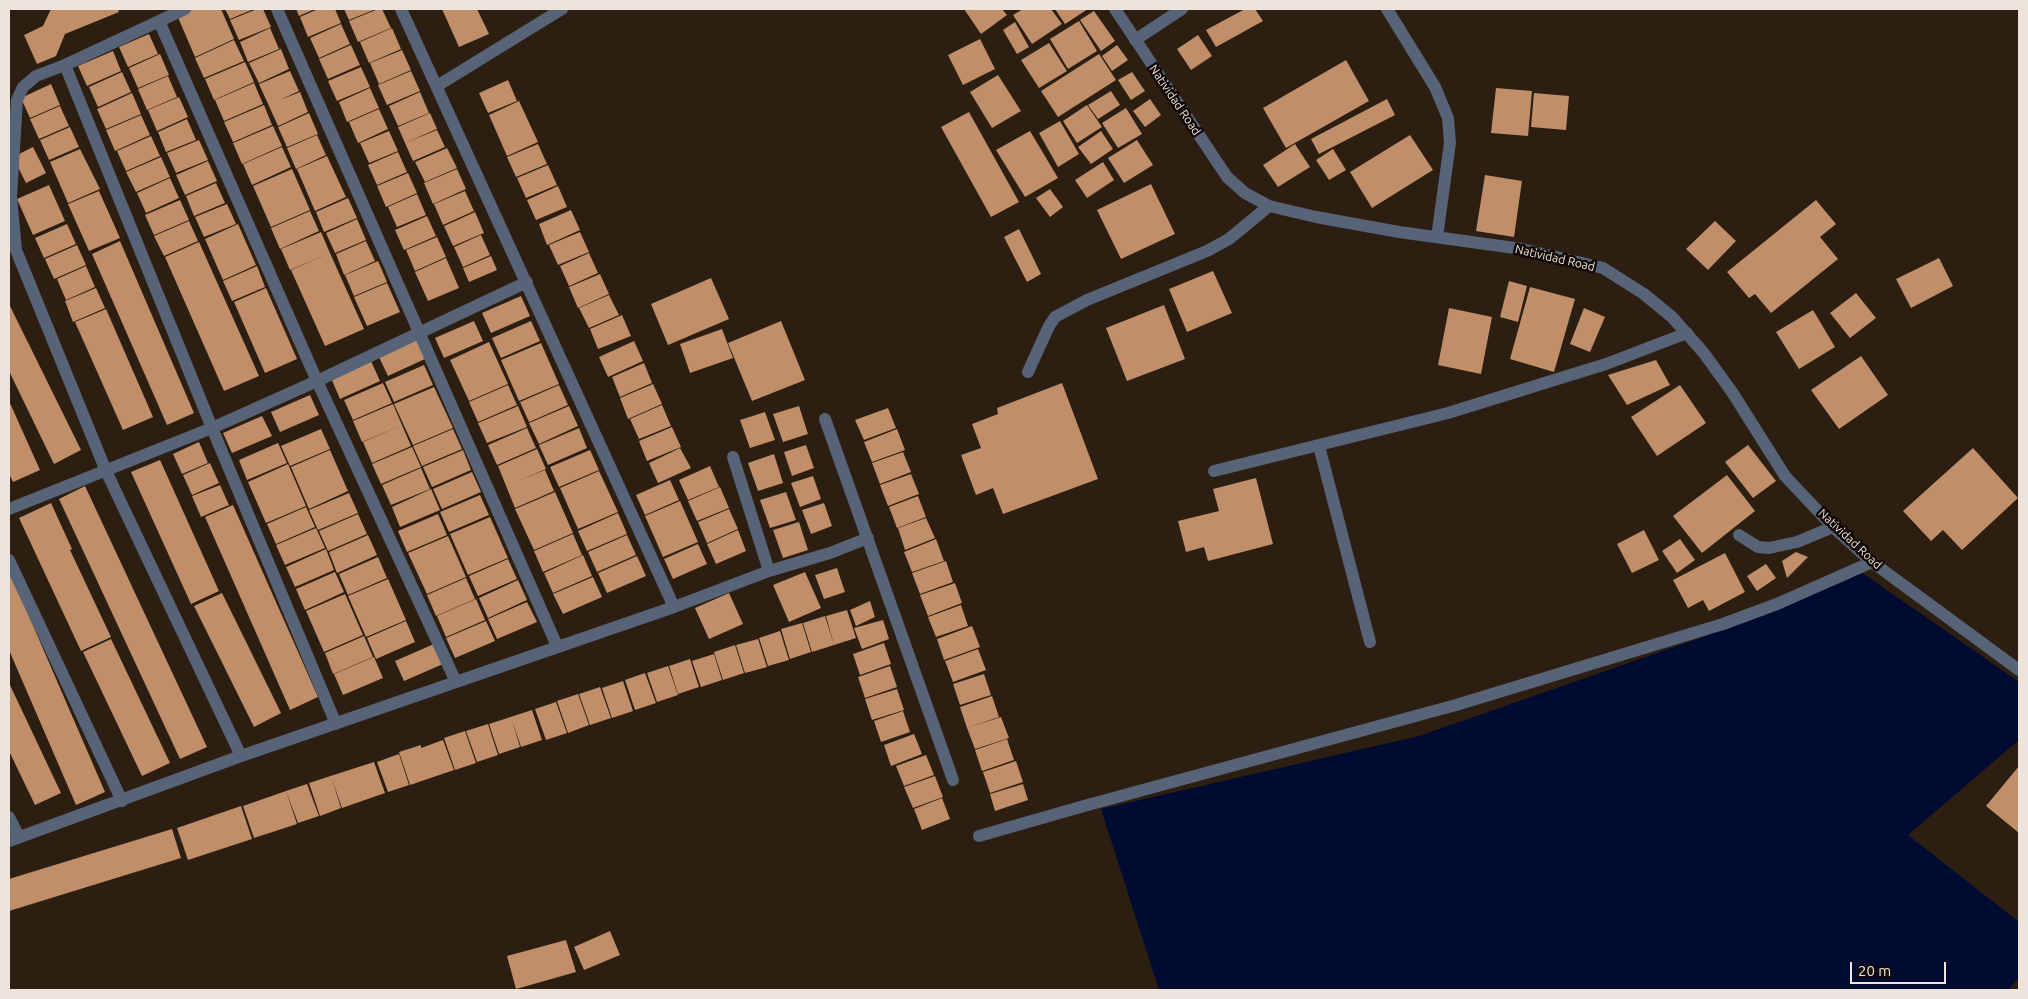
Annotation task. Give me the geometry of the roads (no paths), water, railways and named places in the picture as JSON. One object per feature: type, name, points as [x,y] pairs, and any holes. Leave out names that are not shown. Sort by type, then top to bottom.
[{"type":"street","points":[[185,9],[65,65],[36,76],[23,87],[17,100],[11,197],[16,250],[106,471],[241,756]]},
{"type":"street","points":[[276,9],[557,646]]},
{"type":"street","points":[[401,9],[674,607]]},
{"type":"street","points":[[437,86],[562,9]]},
{"type":"street","name":"Natividad Road","points":[[1115,9],[1227,177],[1245,193],[1269,206],[1316,217],[1437,238],[1522,249],[1603,268],[1644,294],[1672,317],[1687,334],[1732,392],[1785,476],[1834,527],[1872,562],[2019,670]]},
{"type":"street","points":[[1135,40],[1182,9]]},
{"type":"street","points":[[1387,9],[1435,87],[1448,118],[1450,143],[1437,238]]},
{"type":"street","points":[[158,21],[317,381],[456,682]]},
{"type":"street","points":[[65,65],[212,428],[336,724]]},
{"type":"street","points":[[1028,372],[1055,317],[1087,300],[1207,252],[1229,239],[1269,206]]},
{"type":"street","points":[[9,509],[212,428],[317,381],[527,282]]},
{"type":"street","points":[[1214,471],[1448,413],[1606,364],[1687,334]]},
{"type":"street","points":[[825,419],[953,780]]},
{"type":"street","points":[[1319,446],[1370,642]]},
{"type":"street","points":[[733,456],[769,570]]},
{"type":"street","points":[[1740,536],[1758,547],[1769,548],[1796,542],[1834,527]]},
{"type":"street","points":[[9,817],[14,839],[241,756],[674,607],[769,570],[830,553],[868,538]]},
{"type":"street","points":[[9,560],[122,801]]},
{"type":"street","points":[[979,836],[1456,704],[1723,624],[1777,604],[1872,562]]},
{"type":"water","points":[[1858,570],[2019,682],[2019,740],[1908,835],[2019,922],[2019,978],[2008,990],[1159,990],[1101,809],[1419,736],[1700,638],[1848,580]]}]
